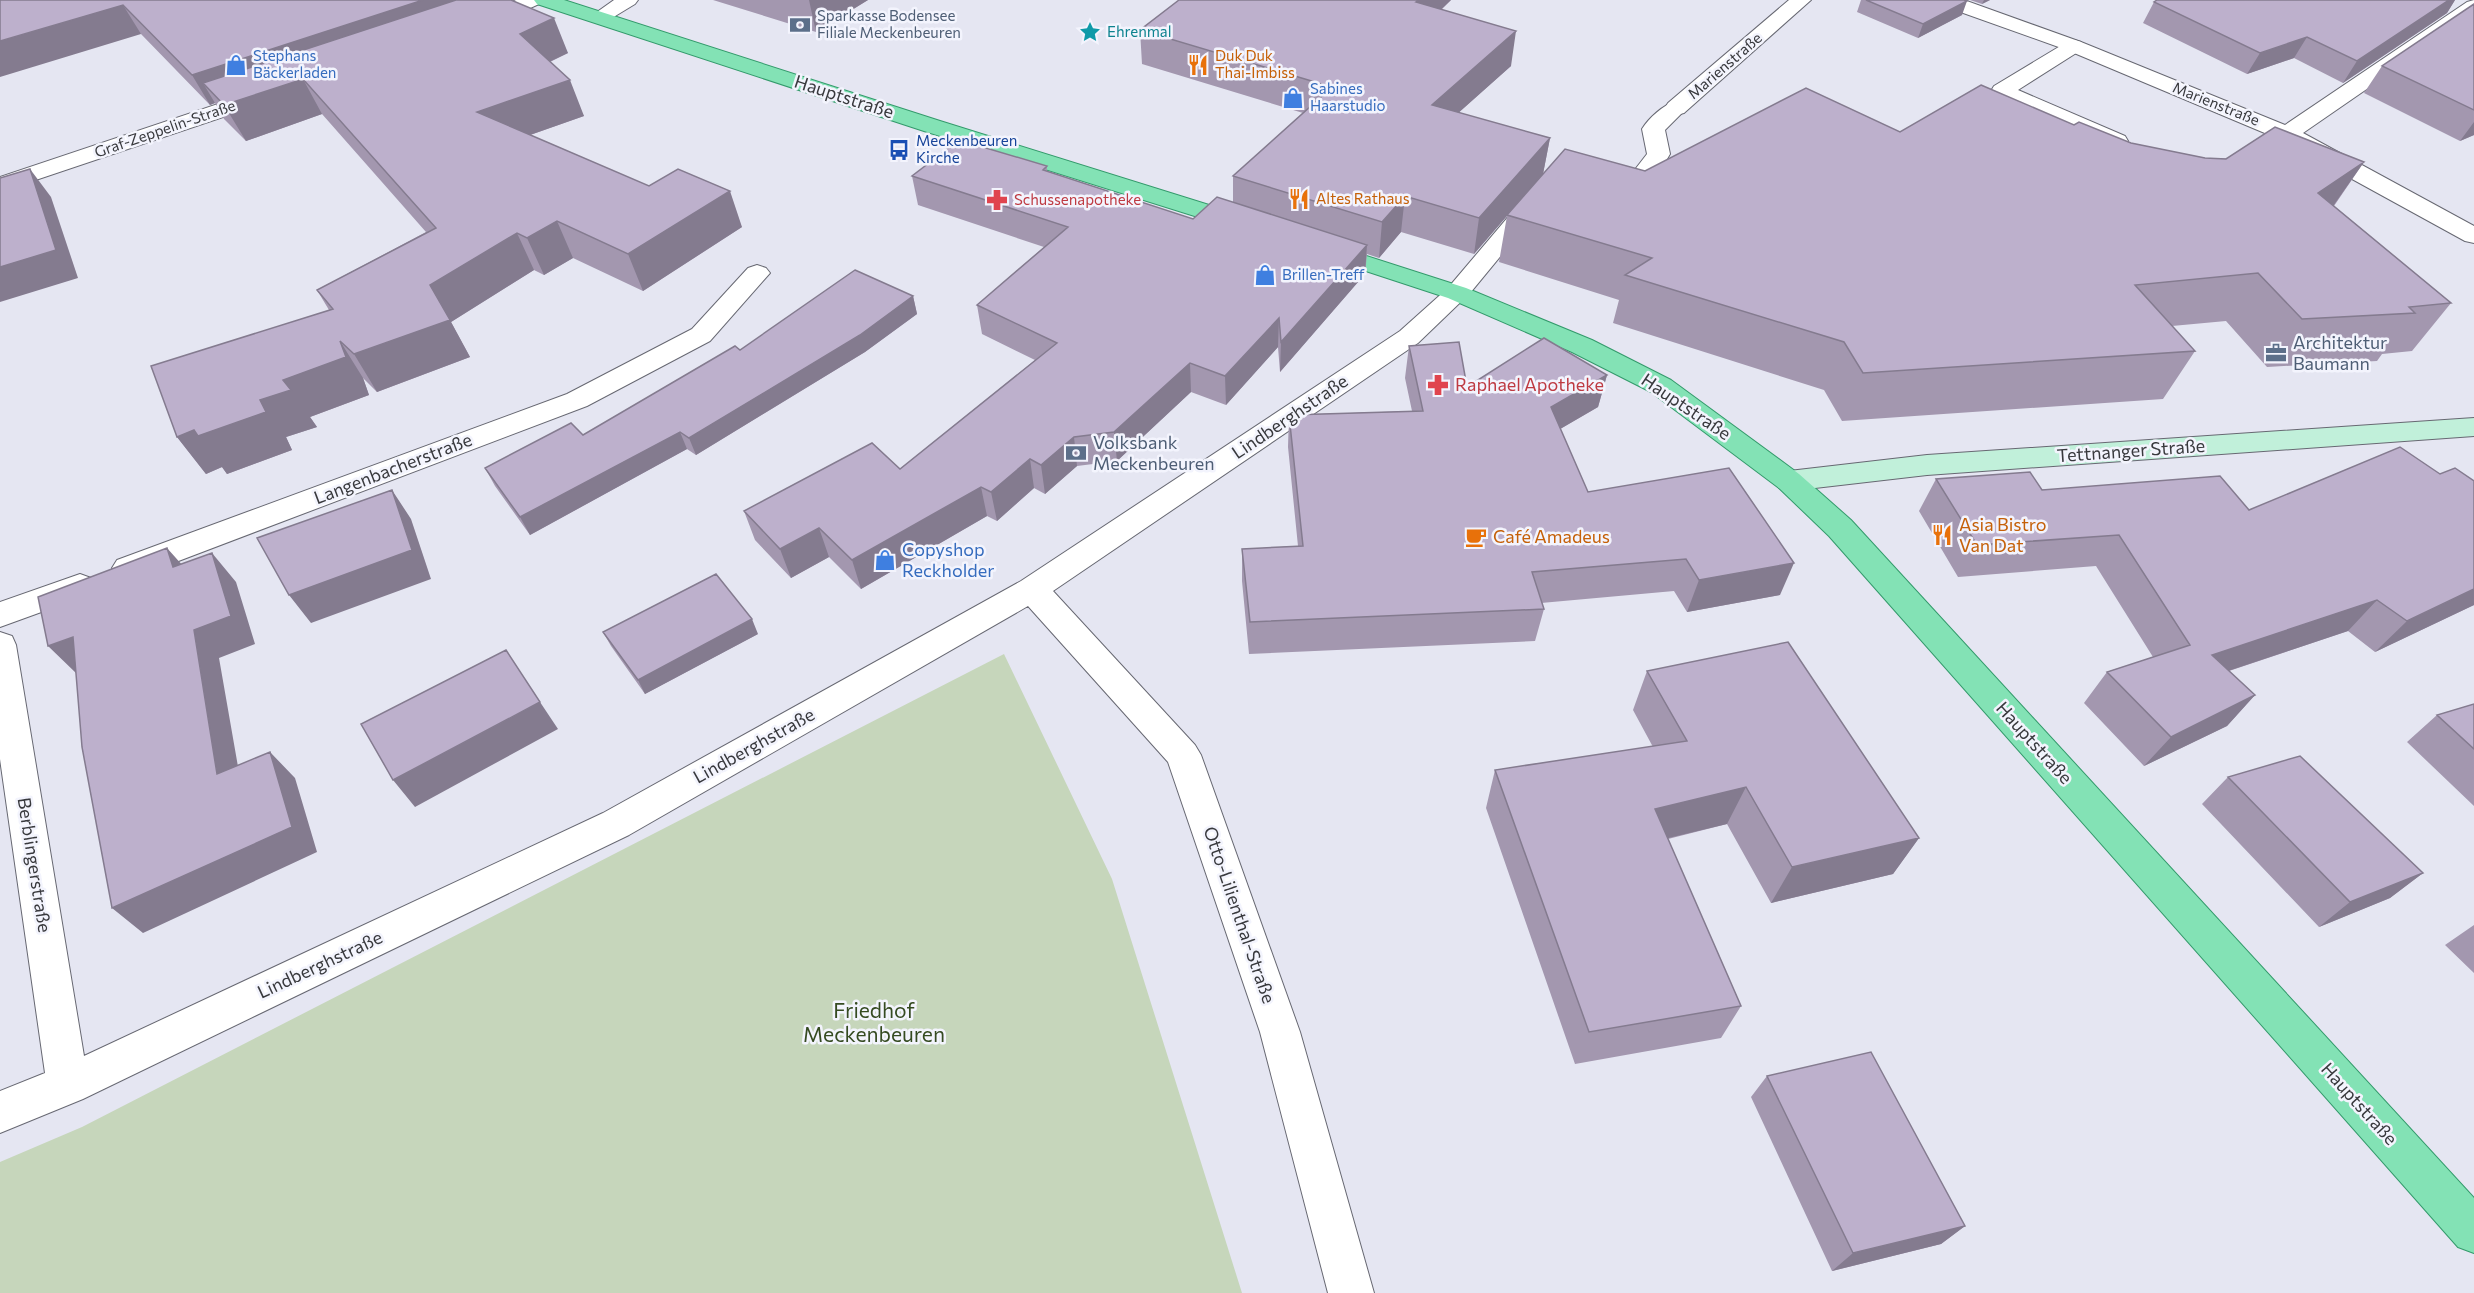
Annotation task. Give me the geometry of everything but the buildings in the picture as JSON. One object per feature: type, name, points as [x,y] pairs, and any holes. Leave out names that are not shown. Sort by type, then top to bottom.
[{"type":"main road","name":"Hauptstraße","points":[[544,0],[1269,232]]},
{"type":"main road","name":"Hauptstraße","points":[[1300,242],[1457,292],[1582,346],[1661,386],[1789,481],[1840,528],[2474,1231]]},
{"type":"main road","name":"Tettnanger Straße","points":[[1789,481],[1927,465],[2474,427]]},
{"type":"street","points":[[462,30],[532,0]]},
{"type":"street","points":[[600,17],[628,0]]},
{"type":"street","name":"Marienstraße","points":[[1588,182],[1628,194],[1659,154],[1653,129],[1801,0]]},
{"type":"street","name":"Marienstraße","points":[[1945,0],[2074,46],[2287,134],[2474,236]]},
{"type":"street","points":[[2287,134],[2469,14]]},
{"type":"street","points":[[2074,46],[2002,91],[2138,150]]},
{"type":"street","name":"Graf-Zeppelin-Straße","points":[[0,185],[282,90]]},
{"type":"street","name":"Lindberghstraße","points":[[0,1112],[68,1085],[616,824],[1032,589],[1409,337],[1457,292],[1551,182]]},
{"type":"street","name":"Langenbacherstraße","points":[[0,615],[577,400],[701,334],[757,273]]},
{"type":"street","name":"Otto-Lilienthal-Straße","points":[[1032,589],[1183,755],[1280,1032],[1351,1293]]},
{"type":"street","name":"Berblingerstraße","points":[[0,645],[68,1085]]},
{"type":"green space","name":"Friedhof Meckenbeuren","points":[[1004,654],[1112,879],[1242,1293],[0,1293],[0,1162],[82,1127]]},
{"type":"place","name":"Sparkasse Bodensee Filiale Meckenbeuren","points":[[800,25]]},
{"type":"place","name":"Ehrenmal","points":[[1090,32]]},
{"type":"place","name":"Stephans Bäckerladen","points":[[236,65]]},
{"type":"place","name":"Duk Duk Thai-Imbiss","points":[[1198,65]]},
{"type":"place","name":"Sabines Haarstudio","points":[[1293,98]]},
{"type":"place","name":"Meckenbeuren Kirche","points":[[899,150]]},
{"type":"place","name":"Altes Rathaus","points":[[1299,199]]},
{"type":"place","name":"Schussenapotheke","points":[[997,200]]},
{"type":"place","name":"Brillen-Treff","points":[[1265,275]]},
{"type":"place","name":"Architektur Baumann","points":[[2276,353]]},
{"type":"place","name":"Raphael Apotheke","points":[[1438,385]]},
{"type":"place","name":"Volksbank Meckenbeuren","points":[[1076,453]]},
{"type":"place","name":"Asia Bistro Van Dat","points":[[1942,535]]},
{"type":"place","name":"Café Amadeus","points":[[1476,537]]},
{"type":"place","name":"Copyshop Reckholder","points":[[885,560]]}]
